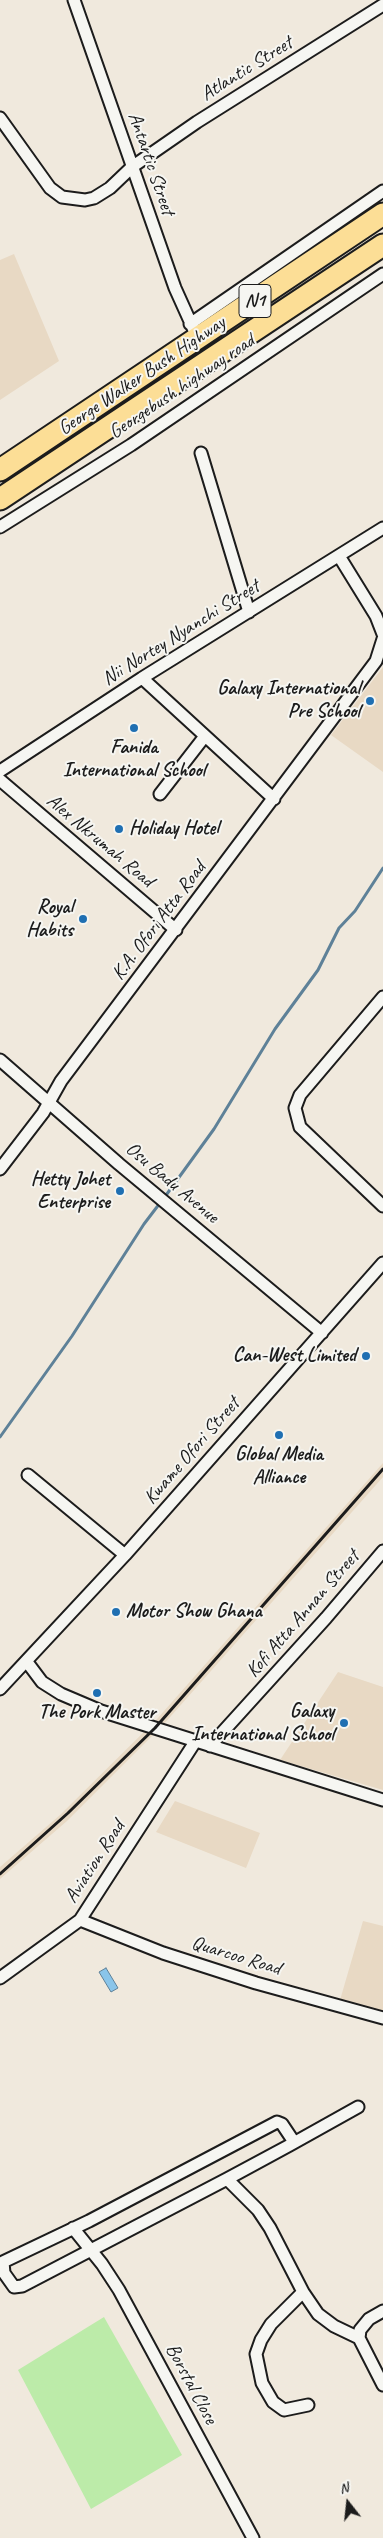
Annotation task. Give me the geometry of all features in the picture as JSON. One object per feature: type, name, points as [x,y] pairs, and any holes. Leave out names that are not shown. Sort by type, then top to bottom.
[{"type":"highway","name":"George Walker Bush Highway","points":[[0,470],[194,332],[383,214]]},
{"type":"highway","name":"George Walker Bush Highway","points":[[0,499],[383,244]]},
{"type":"highway","points":[[0,461],[36,446]]},
{"type":"street","name":"Antartic Street","points":[[74,0],[175,288],[194,332]]},
{"type":"street","name":"Atlantic Street","points":[[0,118],[50,188],[62,197],[85,200],[94,198],[110,188],[132,167],[197,122],[383,5]]},
{"type":"street","points":[[194,332],[383,191]]},
{"type":"street","name":"Georgebush highway road","points":[[0,527],[131,445],[383,274]]},
{"type":"street","points":[[201,453],[249,612]]},
{"type":"street","name":"Nii Nortey Nyanchi Street","points":[[0,771],[142,678],[383,528]]},
{"type":"street","points":[[339,556],[376,616],[383,634]]},
{"type":"street","name":"K.A. Ofori Atta Road","points":[[0,1169],[49,1102],[61,1081],[376,662],[383,639]]},
{"type":"street","points":[[142,678],[274,799]]},
{"type":"street","points":[[160,794],[205,736]]},
{"type":"street","name":"Alex Nkrumah Road","points":[[0,780],[176,930]]},
{"type":"street","points":[[383,997],[300,1095],[295,1108],[300,1127],[383,1206]]},
{"type":"street","name":"Osu Badu Avenue","points":[[0,1060],[151,1190],[322,1333]]},
{"type":"street","name":"Kwame Ofori Street","points":[[0,1689],[126,1556],[383,1262]]},
{"type":"street","points":[[28,1475],[126,1556]]},
{"type":"street","name":"Kofi Atta Annan Street","points":[[210,1746],[326,1618],[383,1551]]},
{"type":"street","points":[[27,1662],[42,1682],[61,1694],[101,1711],[383,1800]]},
{"type":"street","name":"Aviation Road","points":[[0,1978],[80,1920],[195,1742]]},
{"type":"street","name":"Quarcoo Road","points":[[80,1920],[163,1953],[256,1983],[383,2018]]},
{"type":"street","points":[[294,2142],[282,2124],[277,2122],[73,2228],[3,2262],[4,2273],[8,2282],[14,2287],[22,2286],[228,2179],[358,2107]]},
{"type":"street","points":[[228,2179],[258,2210],[270,2228],[303,2292],[325,2321],[359,2338]]},
{"type":"street","name":"Borstal Close","points":[[73,2228],[92,2251],[119,2290],[253,2538]]},
{"type":"street","points":[[303,2292],[271,2324],[261,2340],[256,2354],[262,2383],[273,2402],[284,2410],[308,2405]]},
{"type":"street","points":[[383,2311],[369,2319],[360,2330],[359,2338],[383,2385]]},
{"type":"shaded area","points":[[14,254],[59,361],[0,400],[0,260]]},
{"type":"shaded area","name":"Galaxy International Pre School","points":[[383,667],[383,772],[331,735]]},
{"type":"shaded area","points":[[383,1463],[383,1477],[163,1725],[67,1821],[0,1879],[0,1867],[60,1815],[157,1719]]},
{"type":"shaded area","name":"Galaxy International School","points":[[338,1672],[383,1687],[383,1790],[280,1760]]},
{"type":"shaded area","points":[[175,1801],[260,1833],[246,1868],[156,1832]]},
{"type":"shaded area","points":[[363,1921],[383,1926],[383,2017],[338,2007]]},
{"type":"green space","points":[[104,2317],[182,2455],[91,2509],[18,2370]]},
{"type":"water","points":[[106,1968],[118,1988],[111,1992],[99,1972]]},
{"type":"waterway","points":[[164,1198],[214,1129],[275,1029],[318,970],[339,928],[355,911],[383,868]]},
{"type":"waterway","points":[[0,1437],[72,1336],[144,1224],[160,1203]]},
{"type":"railway","points":[[0,1874],[68,1813],[155,1728],[383,1469]]},
{"type":"place","name":"Galaxy International Pre School","points":[[370,701]]},
{"type":"place","name":"Fanida International School","points":[[134,728]]},
{"type":"place","name":"Holiday Hotel","points":[[119,829]]},
{"type":"place","name":"Royal Habits","points":[[83,919]]},
{"type":"place","name":"Hetty Johet Enterprise","points":[[120,1191]]},
{"type":"place","name":"Can-West Limited","points":[[366,1356]]},
{"type":"place","name":"Global Media Alliance","points":[[279,1435]]},
{"type":"place","name":"Motor Show Ghana","points":[[116,1612]]},
{"type":"place","name":"The Pork Master","points":[[97,1693]]},
{"type":"place","name":"Galaxy International School","points":[[344,1723]]}]
